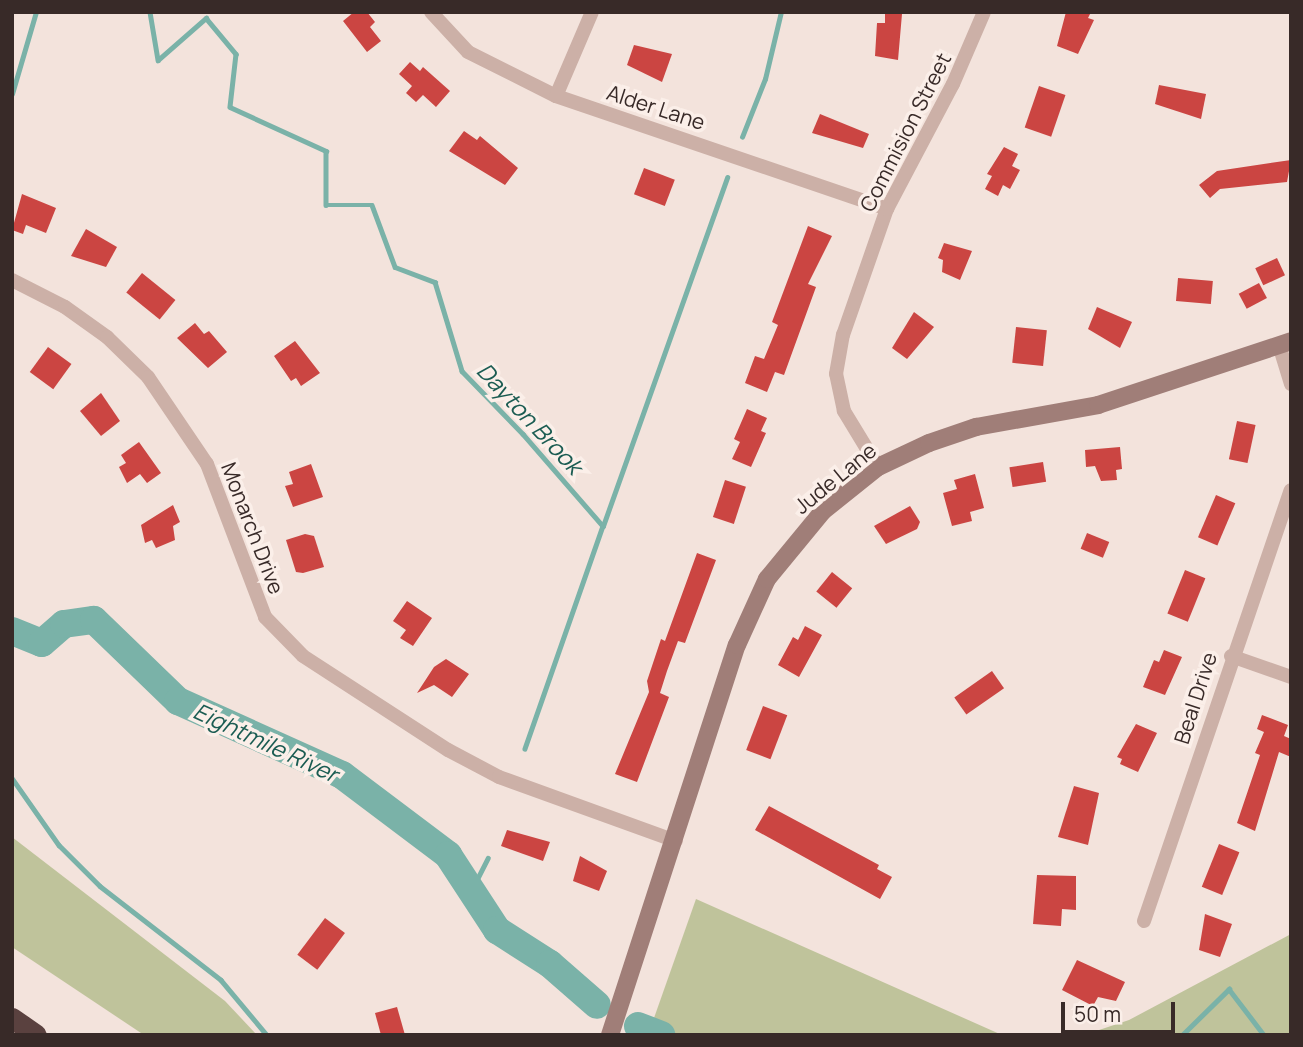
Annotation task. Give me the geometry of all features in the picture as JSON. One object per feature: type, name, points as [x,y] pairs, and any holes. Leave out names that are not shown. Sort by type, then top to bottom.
[{"type":"highway","points":[[12,1018],[36,1035]]},
{"type":"street","name":"Alder Lane","points":[[431,12],[468,52],[556,96],[887,209]]},
{"type":"street","points":[[556,96],[592,12]]},
{"type":"street","name":"Commision Street","points":[[878,467],[844,411],[836,374],[844,335],[887,209],[953,84],[984,12]]},
{"type":"street","name":"Monarch Drive","points":[[12,280],[65,307],[107,338],[148,377],[206,464],[265,617],[303,656],[448,750],[499,777],[676,841]]},
{"type":"street","points":[[1285,343],[1291,384]]},
{"type":"street","name":"Jude Lane","points":[[610,1035],[676,841],[737,645],[767,579],[823,511],[878,467],[976,427],[1098,405],[1285,343]]},
{"type":"street","name":"Beal Drive","points":[[1144,921],[1231,656],[1291,490]]},
{"type":"street","points":[[1231,656],[1291,677]]},
{"type":"green space","points":[[12,837],[225,1001],[257,1035],[144,1035],[12,947]]},
{"type":"green space","points":[[696,899],[1002,1035],[648,1035]]},
{"type":"green space","points":[[1291,934],[1291,1035],[1084,1035],[1129,1020]]},
{"type":"building","points":[[354,12],[367,12],[375,22],[370,27],[381,41],[367,52],[343,21]]},
{"type":"building","points":[[1066,12],[1091,12],[1088,18],[1094,20],[1078,54],[1057,46]]},
{"type":"building","points":[[885,13],[902,14],[898,60],[875,56],[877,23],[885,23]]},
{"type":"building","points":[[634,45],[672,54],[662,82],[627,65]]},
{"type":"building","points":[[410,62],[420,71],[423,67],[450,91],[436,107],[423,95],[416,102],[406,93],[412,86],[399,74]]},
{"type":"building","points":[[1159,85],[1206,94],[1201,119],[1155,104]]},
{"type":"building","points":[[1039,86],[1065,95],[1051,137],[1025,128]]},
{"type":"building","points":[[820,114],[869,134],[863,148],[812,133]]},
{"type":"building","points":[[464,131],[477,140],[480,136],[518,168],[505,185],[449,151]]},
{"type":"building","points":[[1004,147],[1018,154],[1012,166],[1020,170],[1010,189],[1003,185],[998,196],[985,189],[992,176],[987,174]]},
{"type":"building","points":[[1291,160],[1287,182],[1220,189],[1210,198],[1199,185],[1217,171]]},
{"type":"building","points":[[644,168],[675,180],[665,206],[634,194]]},
{"type":"building","points":[[22,194],[56,208],[46,233],[26,225],[23,234],[12,230]]},
{"type":"building","points":[[808,226],[832,236],[808,284],[816,287],[784,375],[775,372],[767,392],[745,383],[755,356],[764,359],[778,325],[772,322]]},
{"type":"building","points":[[86,229],[117,247],[106,267],[71,256]]},
{"type":"building","points":[[944,243],[972,251],[960,280],[942,272],[943,260],[938,258]]},
{"type":"building","points":[[1277,258],[1285,275],[1263,285],[1255,268]]},
{"type":"building","points":[[142,273],[175,300],[160,319],[126,292]]},
{"type":"building","points":[[1178,278],[1213,281],[1211,304],[1176,301]]},
{"type":"building","points":[[1259,283],[1267,298],[1247,309],[1239,294]]},
{"type":"building","points":[[1097,307],[1132,322],[1120,348],[1088,329]]},
{"type":"building","points":[[914,312],[934,327],[907,359],[892,348]]},
{"type":"building","points":[[195,323],[204,334],[209,331],[227,352],[208,368],[177,338]]},
{"type":"building","points":[[1016,327],[1047,330],[1043,366],[1012,363]]},
{"type":"building","points":[[295,341],[320,373],[301,386],[296,378],[291,381],[274,356]]},
{"type":"building","points":[[48,347],[71,364],[53,389],[30,372]]},
{"type":"building","points":[[101,393],[120,421],[101,436],[80,411]]},
{"type":"building","points":[[747,409],[767,418],[761,431],[766,433],[751,467],[732,459],[740,442],[734,439]]},
{"type":"building","points":[[1237,421],[1256,425],[1247,463],[1229,459]]},
{"type":"building","points":[[139,442],[161,473],[147,483],[140,474],[127,483],[119,467],[126,463],[121,455]]},
{"type":"building","points":[[1120,447],[1122,469],[1116,470],[1117,480],[1101,481],[1095,466],[1086,467],[1085,450]]},
{"type":"building","points":[[1043,462],[1046,482],[1013,487],[1009,467]]},
{"type":"building","points":[[311,464],[323,497],[293,507],[285,486],[293,484],[289,472]]},
{"type":"building","points":[[975,474],[984,508],[970,512],[972,521],[952,526],[943,493],[957,489],[954,480]]},
{"type":"building","points":[[725,480],[746,487],[734,524],[713,517]]},
{"type":"building","points":[[1216,495],[1235,503],[1217,546],[1198,537]]},
{"type":"building","points":[[173,505],[180,522],[173,526],[175,540],[156,548],[152,540],[145,543],[141,525]]},
{"type":"building","points":[[910,506],[920,522],[917,529],[886,544],[874,526]]},
{"type":"building","points":[[1087,533],[1109,542],[1103,558],[1081,549]]},
{"type":"building","points":[[305,534],[314,536],[324,567],[303,573],[296,572],[286,540]]},
{"type":"building","points":[[697,553],[716,560],[685,643],[678,641],[667,671],[660,693],[669,697],[637,782],[615,774],[649,692],[647,681],[661,639],[665,641]]},
{"type":"building","points":[[1185,570],[1205,578],[1188,622],[1167,614]]},
{"type":"building","points":[[832,572],[852,588],[836,608],[816,591]]},
{"type":"building","points":[[407,601],[432,618],[413,646],[400,638],[406,630],[393,621]]},
{"type":"building","points":[[805,626],[822,635],[799,677],[778,665],[793,637],[798,640]]},
{"type":"building","points":[[1164,650],[1182,657],[1165,695],[1143,687],[1154,660],[1159,662]]},
{"type":"building","points":[[446,659],[469,674],[452,697],[434,685],[417,693],[434,667]]},
{"type":"building","points":[[992,671],[1004,688],[966,715],[954,697]]},
{"type":"building","points":[[763,706],[787,715],[770,759],[746,750]]},
{"type":"building","points":[[1262,715],[1288,725],[1284,736],[1291,739],[1291,757],[1279,752],[1255,831],[1237,823],[1260,755],[1255,753],[1264,732],[1257,729]]},
{"type":"building","points":[[1136,724],[1157,733],[1138,772],[1120,764],[1122,759],[1117,757]]},
{"type":"building","points":[[1074,786],[1099,793],[1088,845],[1058,837]]},
{"type":"building","points":[[769,806],[879,865],[877,869],[892,877],[880,899],[755,830]]},
{"type":"building","points":[[507,830],[550,842],[543,861],[501,846]]},
{"type":"building","points":[[1219,844],[1239,852],[1222,895],[1202,887]]},
{"type":"building","points":[[580,856],[607,871],[599,891],[573,881]]},
{"type":"building","points":[[1037,875],[1076,876],[1076,910],[1062,909],[1061,926],[1033,924]]},
{"type":"building","points":[[1205,914],[1232,924],[1220,957],[1199,950]]},
{"type":"building","points":[[325,918],[345,933],[317,970],[297,955]]},
{"type":"building","points":[[1077,960],[1125,982],[1116,1001],[1098,997],[1093,1006],[1062,990]]},
{"type":"building","points":[[397,1007],[405,1035],[381,1035],[375,1013]]},
{"type":"waterway","name":"Dayton Brook","points":[[12,94],[36,12]]},
{"type":"waterway","name":"Dayton Brook","points":[[150,12],[158,60],[206,18],[236,54],[230,107],[326,151],[326,205],[372,205],[395,267],[435,282],[462,371],[523,434],[603,526],[525,749]]},
{"type":"waterway","points":[[742,137],[765,79],[781,12]]},
{"type":"waterway","points":[[603,526],[727,177]]},
{"type":"waterway","name":"Eightmile River","points":[[12,631],[42,643],[64,624],[94,620],[178,701],[342,775],[448,855],[497,930],[550,964],[597,1005]]},
{"type":"waterway","points":[[12,778],[59,845],[100,886],[221,980],[267,1035]]},
{"type":"waterway","name":"Dayton Brook","points":[[470,893],[488,858]]},
{"type":"waterway","name":"Eightmile River","points":[[1182,1035],[1229,989],[1264,1035]]},
{"type":"waterway","name":"Eightmile River","points":[[638,1026],[661,1035]]}]
